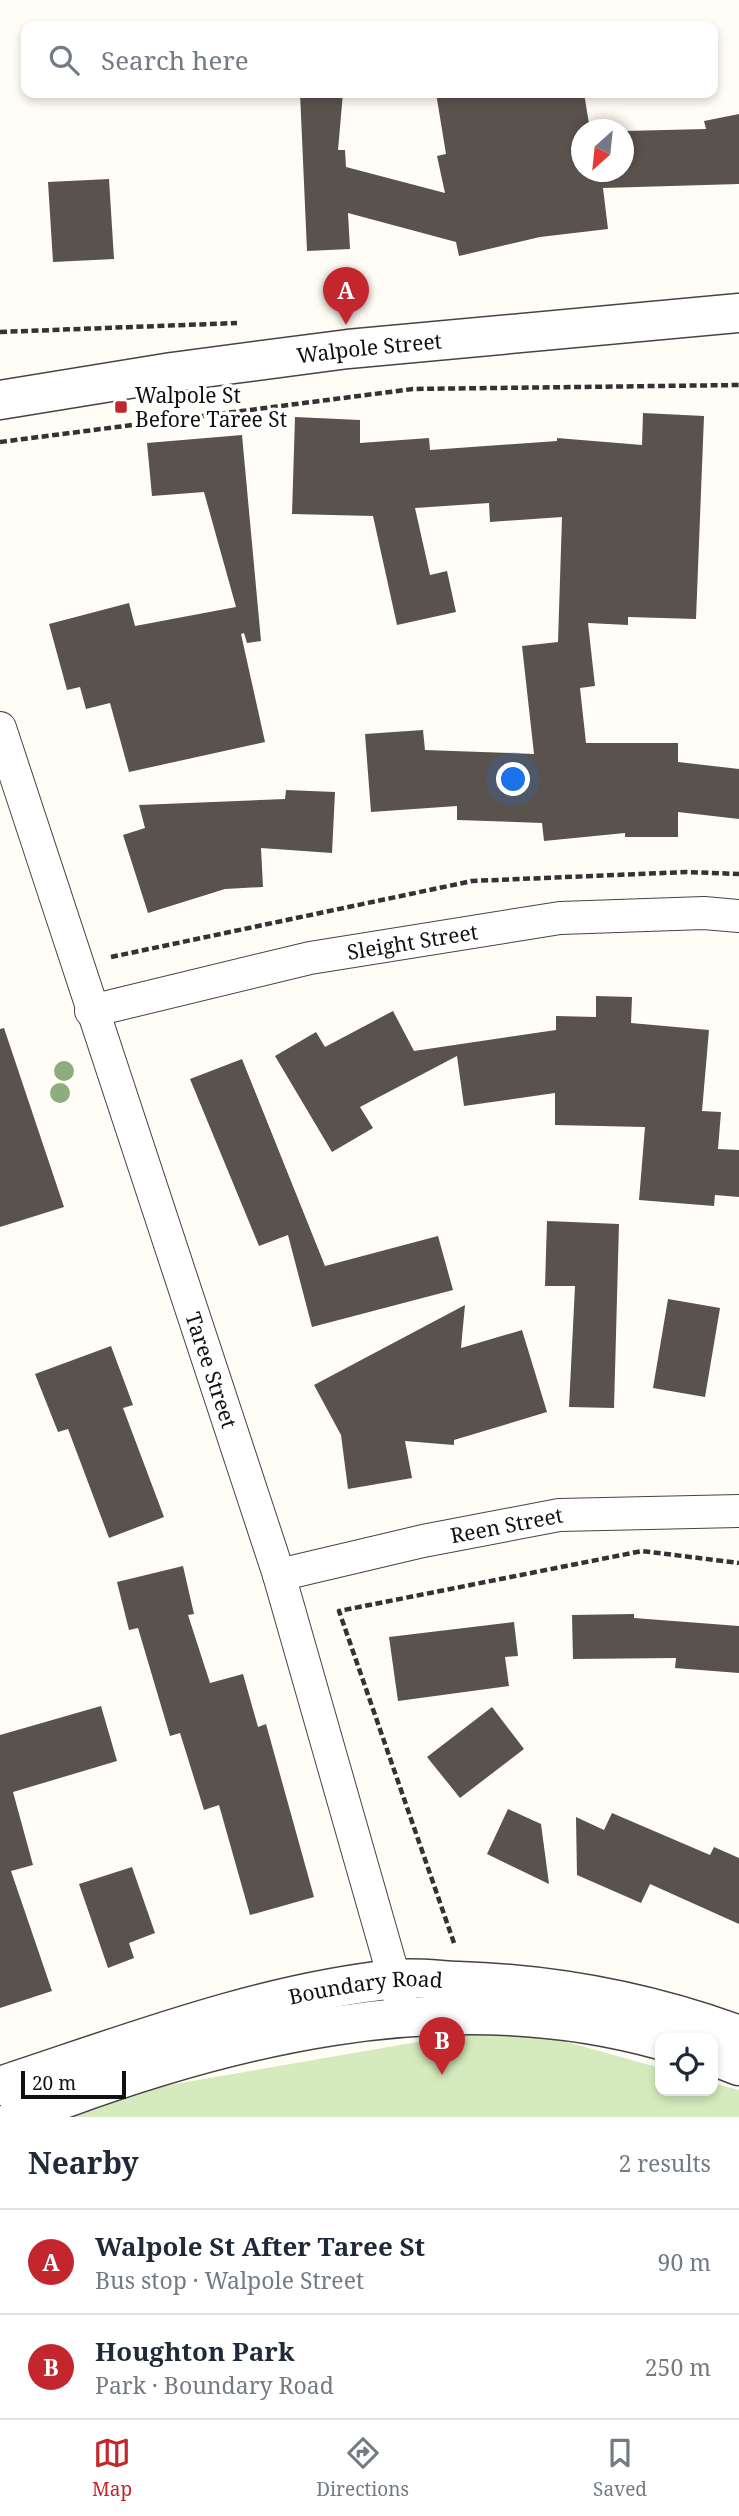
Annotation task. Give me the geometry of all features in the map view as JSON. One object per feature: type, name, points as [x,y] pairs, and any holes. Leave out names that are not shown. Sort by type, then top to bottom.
[{"type":"street","name":"Walpole Street","points":[[0,400],[172,372],[348,349],[738,314]]},
{"type":"street","name":"Taree Street","points":[[0,728],[279,1575],[397,1979],[404,2017]]},
{"type":"street","name":"Sleight Street","points":[[92,1011],[310,958],[559,918],[704,913],[739,916]]},
{"type":"street","name":"Reen Street","points":[[279,1575],[423,1541],[559,1515],[739,1511]]},
{"type":"street","name":"Boundary Road","points":[[0,2086],[249,2008],[334,1989],[397,1979],[502,1983],[619,1999],[673,2011],[739,2035]]},
{"type":"street","name":"Boundary Road","points":[[16,2117],[115,2081],[260,2039],[347,2023],[458,2014],[535,2018],[625,2030],[655,2039]]},
{"type":"street","points":[[718,2058],[739,2066]]},
{"type":"path","points":[[0,442],[413,389],[739,385]]},
{"type":"path","points":[[76,964],[472,881],[687,872],[739,874]]},
{"type":"path","points":[[467,1981],[339,1611],[642,1551],[739,1563]]},
{"type":"green space","points":[[510,2026],[655,2067],[655,2096],[718,2096],[718,2084],[739,2090],[739,2117],[62,2117],[169,2085]]},
{"type":"building","points":[[300,98],[343,98],[338,150],[345,150],[346,167],[445,193],[437,156],[446,154],[437,98],[585,98],[588,119],[571,119],[571,182],[634,182],[634,131],[706,129],[704,121],[739,114],[739,184],[603,188],[608,229],[540,237],[459,256],[456,242],[348,213],[350,249],[307,251]]},
{"type":"building","points":[[109,179],[114,259],[53,262],[48,182]]},
{"type":"building","points":[[643,413],[704,416],[696,619],[628,617],[628,625],[588,623],[595,686],[580,688],[586,743],[678,743],[678,762],[739,769],[739,819],[678,812],[678,837],[625,837],[625,833],[544,841],[542,823],[457,820],[457,806],[371,812],[365,734],[423,730],[425,750],[534,754],[522,646],[558,642],[562,517],[490,522],[489,503],[415,508],[430,575],[447,571],[456,612],[397,625],[373,516],[292,514],[295,417],[360,420],[360,443],[429,438],[430,450],[557,441],[557,438],[642,445]]},
{"type":"building","points":[[242,435],[261,641],[247,643],[244,633],[241,634],[265,742],[129,772],[110,703],[86,709],[80,687],[67,690],[49,624],[129,603],[135,626],[236,607],[204,492],[152,496],[147,443]]},
{"type":"building","points":[[286,790],[335,792],[332,853],[261,848],[263,887],[225,889],[148,913],[123,835],[145,828],[139,805],[285,799]]},
{"type":"building","points":[[596,996],[632,997],[631,1023],[709,1030],[702,1111],[721,1112],[718,1149],[739,1150],[739,1197],[715,1195],[714,1206],[639,1200],[645,1127],[555,1125],[555,1093],[464,1106],[457,1056],[360,1107],[373,1128],[332,1152],[275,1056],[316,1032],[325,1047],[393,1011],[414,1051],[556,1030],[556,1016],[596,1017]]},
{"type":"building","points":[[4,1028],[64,1207],[0,1227],[0,1029]]},
{"type":"building","points":[[242,1059],[325,1266],[438,1236],[453,1290],[312,1327],[288,1235],[259,1246],[190,1079]]},
{"type":"building","points":[[547,1221],[619,1224],[614,1408],[569,1407],[575,1286],[545,1286]]},
{"type":"building","points":[[668,1299],[720,1308],[705,1397],[653,1388]]},
{"type":"building","points":[[465,1305],[461,1348],[522,1330],[547,1412],[454,1440],[454,1445],[405,1441],[412,1478],[348,1489],[341,1435],[314,1385]]},
{"type":"building","points":[[111,1346],[133,1405],[123,1408],[164,1517],[109,1538],[68,1429],[58,1432],[35,1374]]},
{"type":"building","points":[[183,1566],[194,1614],[188,1615],[210,1683],[243,1674],[258,1727],[266,1724],[314,1897],[250,1915],[219,1805],[204,1810],[180,1733],[170,1736],[138,1628],[129,1630],[117,1582]]},
{"type":"building","points":[[634,1614],[634,1618],[739,1626],[739,1673],[675,1668],[676,1658],[573,1659],[572,1615]]},
{"type":"building","points":[[514,1622],[518,1656],[505,1657],[509,1686],[398,1701],[389,1637]]},
{"type":"building","points":[[101,1706],[117,1761],[13,1792],[33,1865],[11,1871],[52,1991],[0,2008],[0,1735]]},
{"type":"building","points":[[492,1707],[524,1749],[460,1798],[427,1757]]},
{"type":"building","points":[[508,1809],[541,1824],[549,1884],[487,1854]]},
{"type":"building","points":[[612,1813],[710,1855],[714,1847],[739,1858],[739,1924],[650,1884],[641,1903],[577,1875],[576,1817],[604,1830]]},
{"type":"building","points":[[132,1867],[155,1933],[129,1943],[134,1958],[108,1968],[79,1884]]},
{"type":"place","name":"Walpole St After Taree St","points":[[346,325]]},
{"type":"place","name":"Walpole St Before Taree St","points":[[121,407]]},
{"type":"place","name":"Houghton Park","points":[[442,2075]]}]
